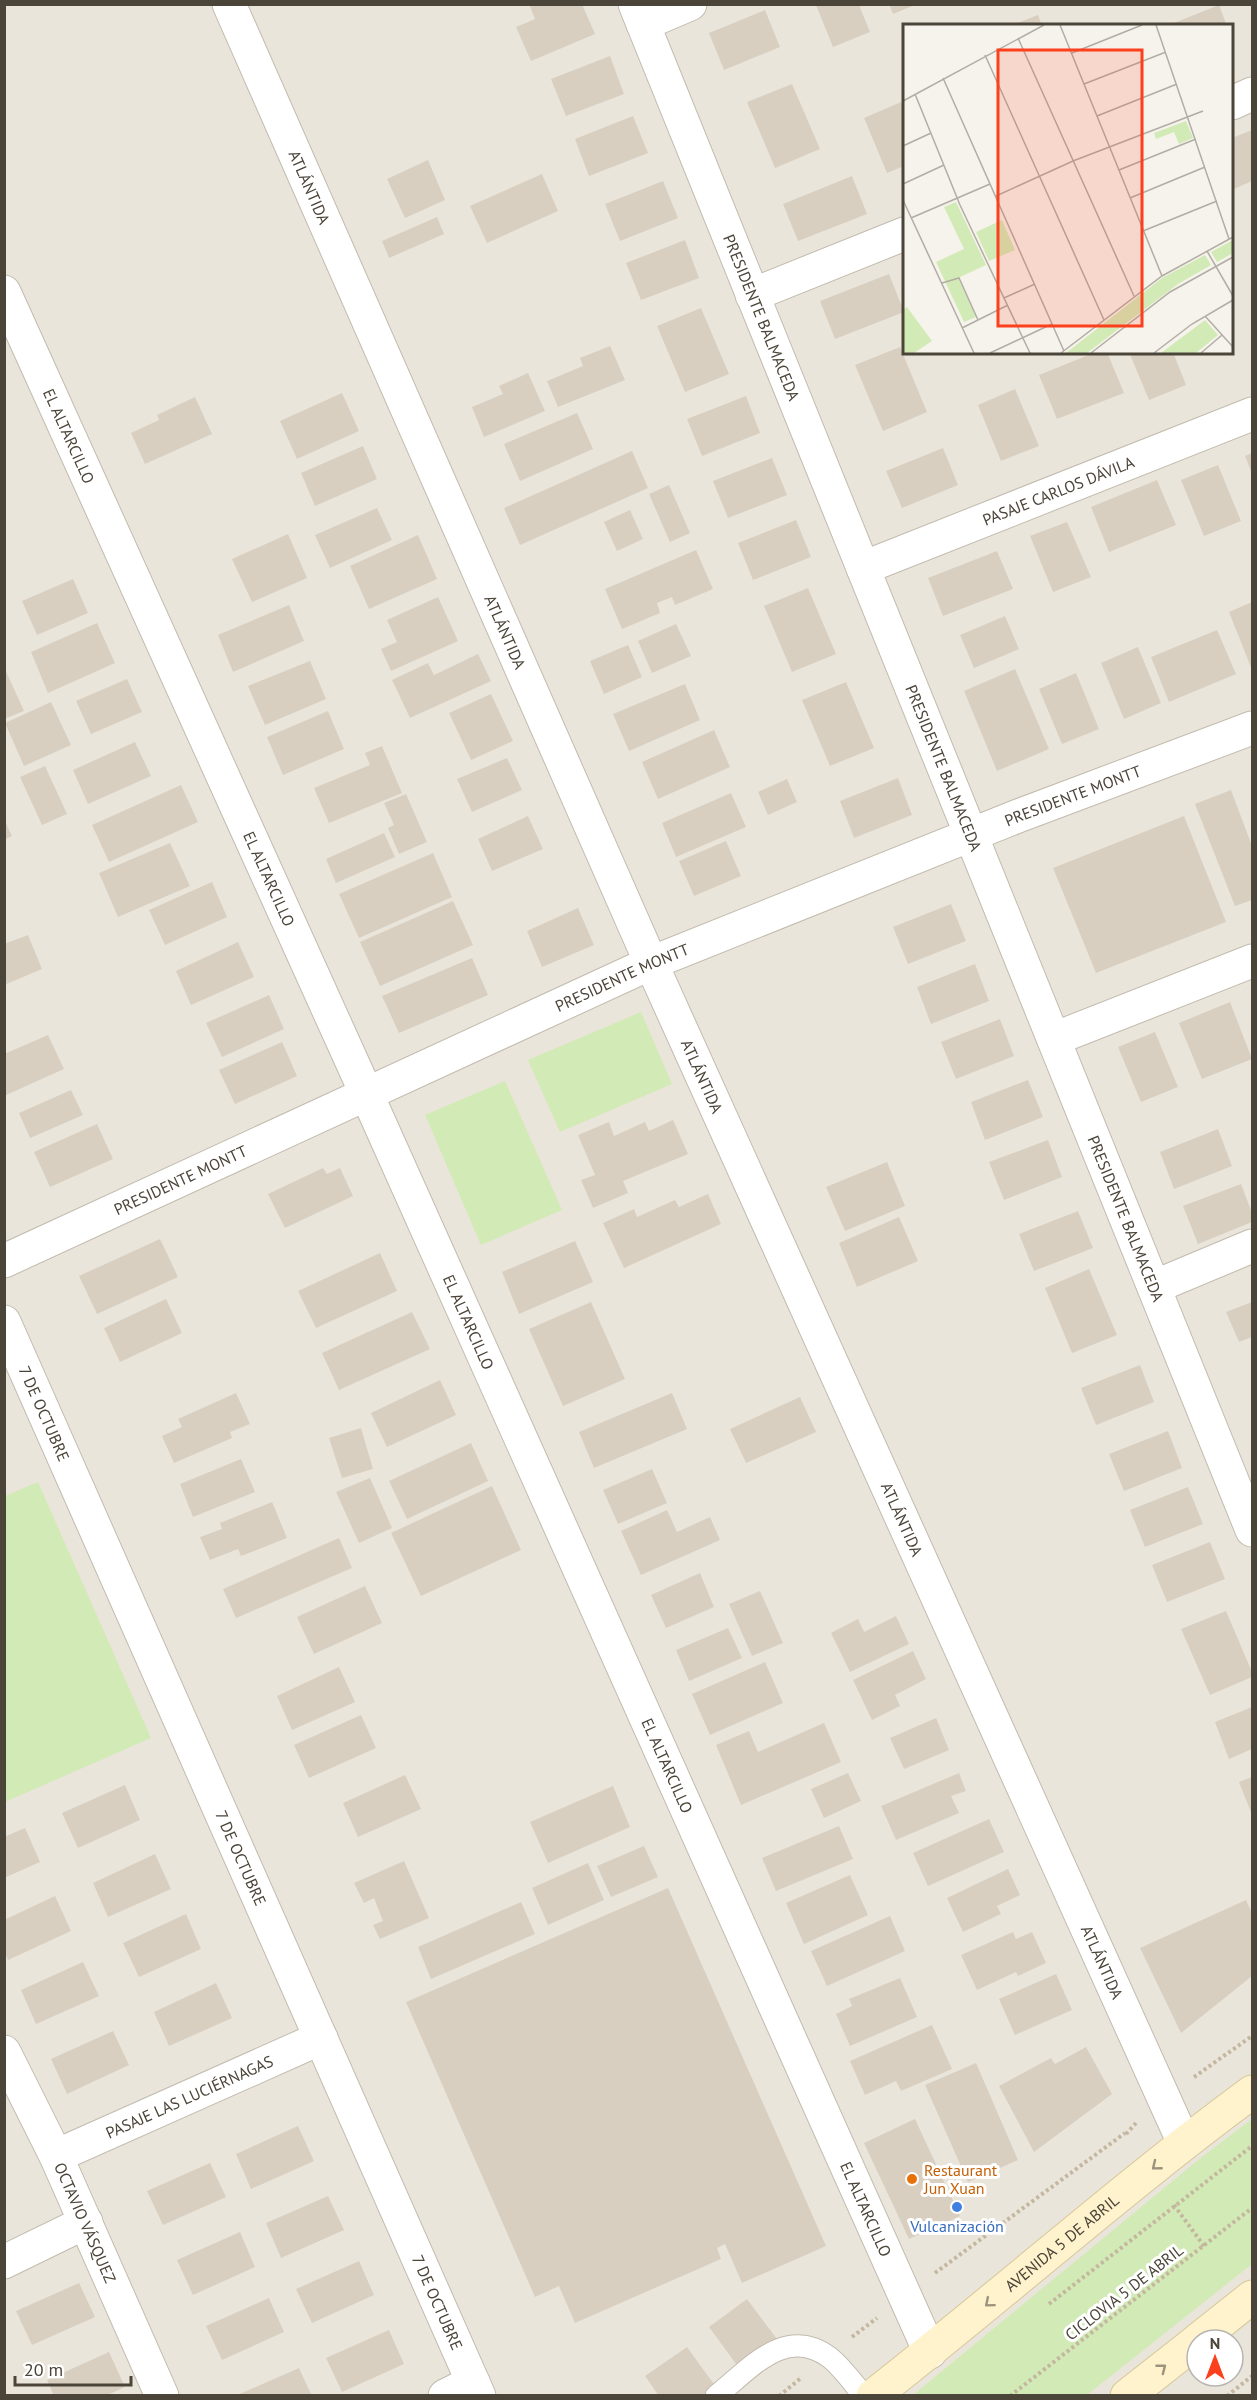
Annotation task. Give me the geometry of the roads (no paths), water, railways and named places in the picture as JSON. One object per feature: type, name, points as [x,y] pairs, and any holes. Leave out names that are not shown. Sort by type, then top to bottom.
[{"type":"main road","name":"AVENIDA 5 DE ABRIL","points":[[873,2396],[930,2352],[1149,2171],[1252,2092]]},
{"type":"main road","points":[[1213,2328],[1252,2297]]},
{"type":"main road","points":[[1127,2396],[1185,2350]]},
{"type":"street","name":"ATLÁNTIDA","points":[[229,4],[651,963],[1184,2143]]},
{"type":"street","points":[[639,14],[690,4]]},
{"type":"street","name":"PRESIDENTE BALMACEDA","points":[[639,14],[1252,1530]]},
{"type":"street","points":[[1233,103],[1252,94]]},
{"type":"street","points":[[752,295],[903,234]]},
{"type":"street","name":"EL ALTARCILLO","points":[[4,292],[367,1095],[930,2352]]},
{"type":"street","name":"PASAJE CARLOS DÁVILA","points":[[863,568],[1252,414]]},
{"type":"street","name":"PRESIDENTE MONTT","points":[[4,1261],[651,963],[971,835],[1252,728]]},
{"type":"street","points":[[1054,1039],[1252,961]]},
{"type":"street","points":[[1154,1287],[1252,1246]]},
{"type":"street","name":"7 DE OCTUBRE","points":[[4,1322],[321,2037],[466,2391]]},
{"type":"street","name":"PASAJE LAS LUCIÉRNAGAS","points":[[56,2156],[321,2037]]},
{"type":"street","name":"OCTAVIO VÁSQUEZ","points":[[4,2052],[56,2156],[162,2396]]},
{"type":"street","points":[[4,2262],[86,2222]]},
{"type":"lane","points":[[716,2396],[768,2355],[787,2345],[805,2344],[828,2357],[864,2396]]},
{"type":"place","name":"Restaurant Jun Xuan","points":[[912,2179]]},
{"type":"place","name":"Vulcanización","points":[[957,2207]]}]
